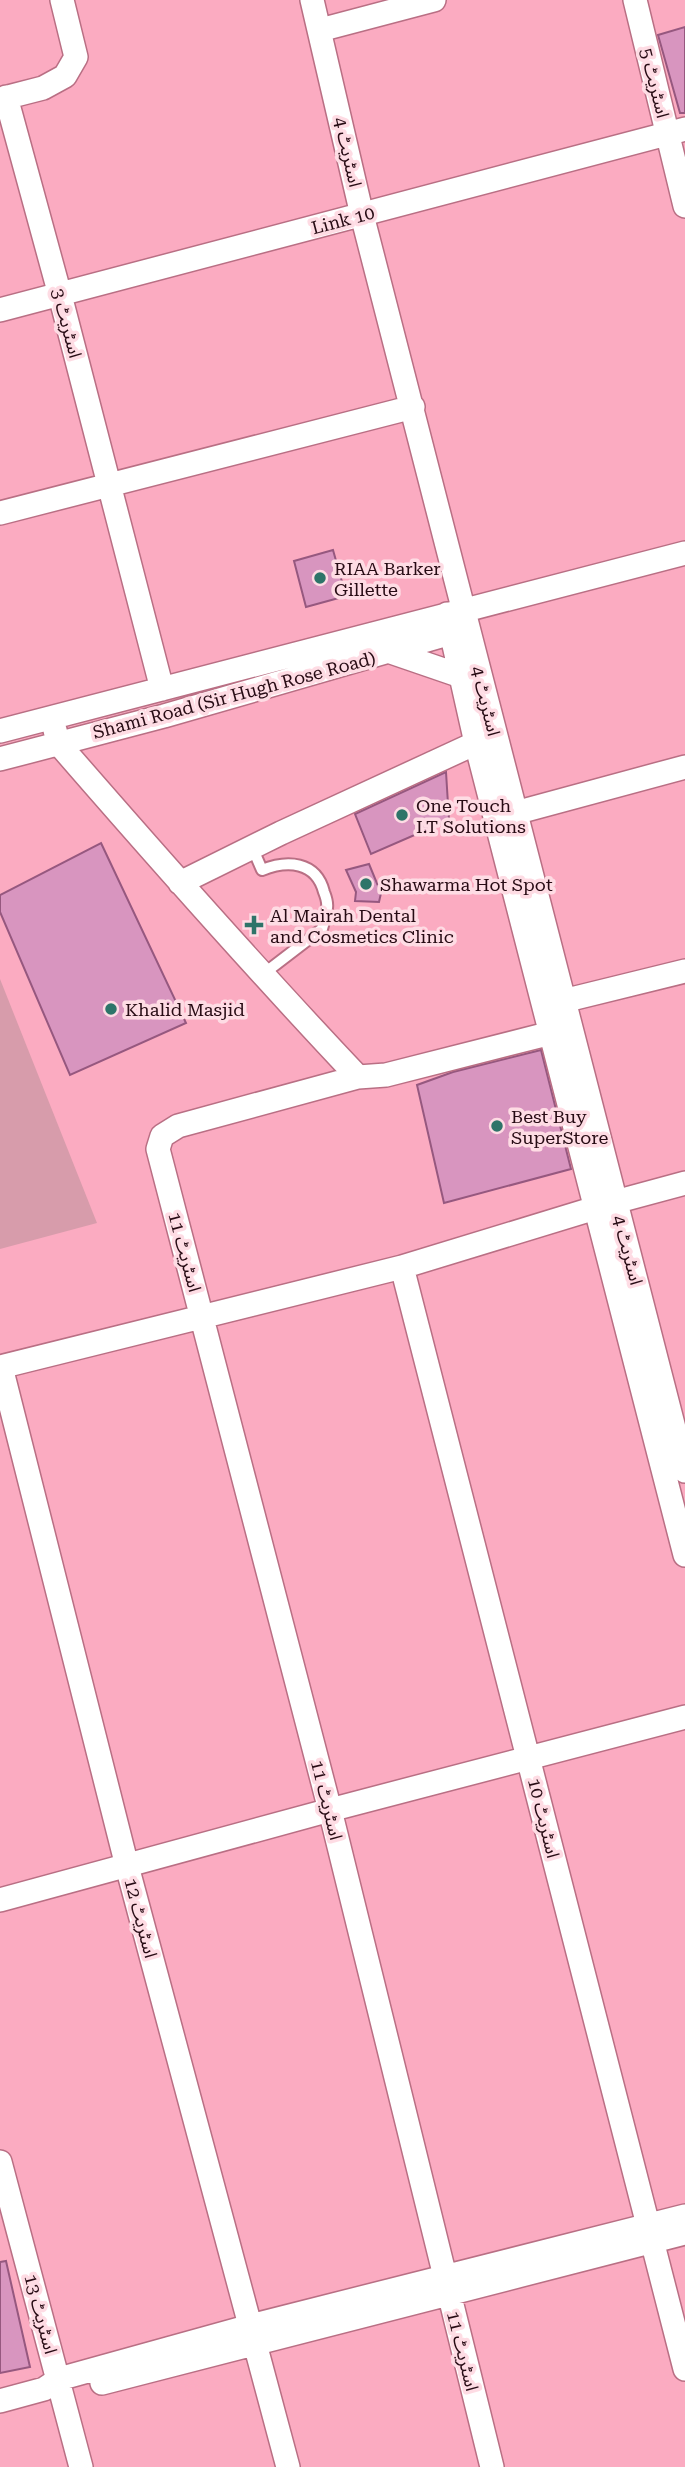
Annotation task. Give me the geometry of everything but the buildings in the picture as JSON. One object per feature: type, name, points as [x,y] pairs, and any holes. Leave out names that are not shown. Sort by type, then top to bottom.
[{"type":"street","name":"اسٹریٹ 3","points":[[62,0],[76,57],[65,76],[43,88],[3,98],[60,295],[162,689]]},
{"type":"street","name":"اسٹریٹ 4","points":[[312,0],[362,215],[413,407],[457,622],[515,813],[563,1001],[562,1031]]},
{"type":"street","points":[[320,30],[434,0]]},
{"type":"street","name":"اسٹریٹ 5","points":[[635,0],[676,132],[685,206]]},
{"type":"street","name":"Link 10","points":[[0,310],[676,132]]},
{"type":"street","points":[[0,513],[413,407]]},
{"type":"street","points":[[685,553],[457,622],[461,677],[476,743],[562,1031],[606,1206],[685,1555]]},
{"type":"street","name":"Shami Road (Sir Hugh Rose Road)","points":[[0,759],[391,652],[457,622]]},
{"type":"street","name":"Shami Road (Sir Hugh Rose Road)","points":[[0,731],[162,689],[457,622]]},
{"type":"street","points":[[391,652],[461,677]]},
{"type":"street","points":[[52,718],[58,743],[262,975],[358,1077],[386,1075],[562,1031]]},
{"type":"street","points":[[180,883],[476,743]]},
{"type":"street","points":[[515,813],[685,767]]},
{"type":"street","points":[[563,1001],[685,971]]},
{"type":"street","name":"اسٹریٹ 11","points":[[358,1077],[178,1126],[162,1136],[159,1149],[330,1810],[492,2467]]},
{"type":"street","points":[[0,1367],[402,1267],[685,1184]]},
{"type":"street","name":"اسٹریٹ 4","points":[[606,1206],[676,1399],[685,1471]]},
{"type":"street","name":"اسٹریٹ 10","points":[[402,1267],[685,2369]]},
{"type":"street","name":"اسٹریٹ 12","points":[[0,1367],[127,1866],[288,2467]]},
{"type":"street","points":[[0,1900],[685,1717]]},
{"type":"street","name":"اسٹریٹ 13","points":[[0,2162],[55,2387],[81,2467]]},
{"type":"street","points":[[0,2401],[651,2233],[685,2216]]},
{"type":"street","points":[[651,2233],[685,2233]]},
{"type":"lane","points":[[252,847],[262,870],[277,864],[300,865],[313,872],[322,884],[328,905],[323,929],[262,975]]},
{"type":"shaded area","points":[[0,979],[97,1223],[0,1249]]},
{"type":"place","name":"RIAA Barker Gillette","points":[[320,578]]},
{"type":"place","name":"One Touch I.T Solutions","points":[[402,815]]},
{"type":"place","name":"Shawarma Hot Spot","points":[[366,884]]},
{"type":"place","name":"Al Mairah Dental and Cosmetics Clinic","points":[[254,925]]},
{"type":"place","name":"Khalid Masjid","points":[[111,1009]]},
{"type":"place","name":"Best Buy SuperStore","points":[[497,1126]]}]
